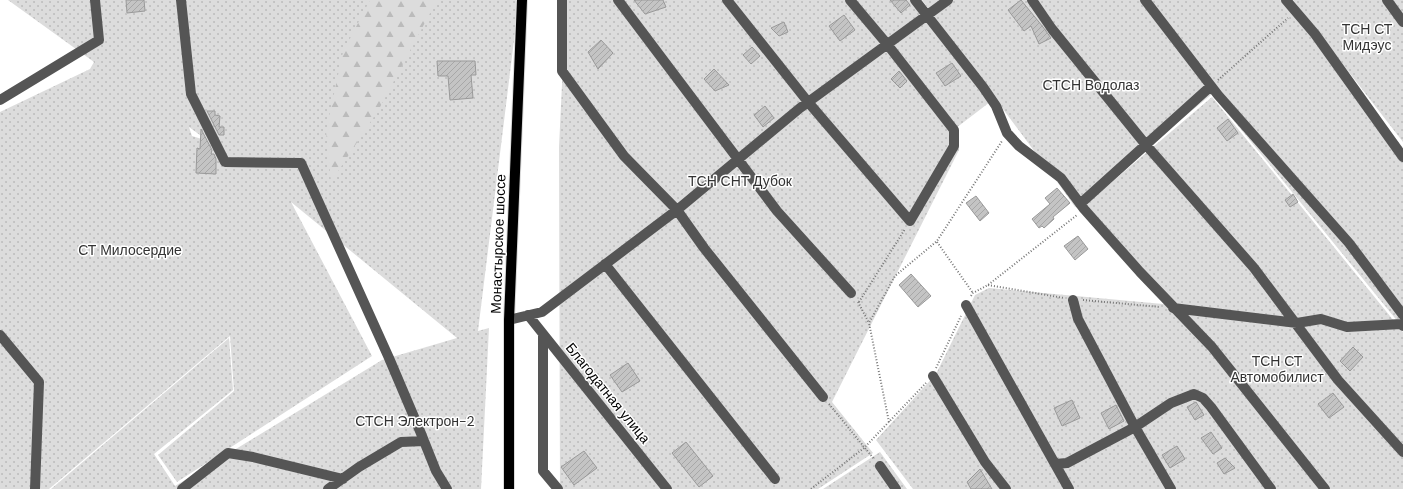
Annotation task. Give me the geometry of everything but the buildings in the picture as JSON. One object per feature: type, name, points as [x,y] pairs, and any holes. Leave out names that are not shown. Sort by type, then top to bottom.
[{"type":"main road","name":"Монастырское шоссе","points":[[509,489],[509,320],[522,0]]},
{"type":"street","points":[[0,100],[99,40],[95,0]]},
{"type":"street","points":[[181,0],[191,94],[225,162],[301,163],[390,358],[436,471],[447,489]]},
{"type":"street","points":[[562,0],[562,71],[624,156],[677,210],[704,248],[823,397]]},
{"type":"street","points":[[618,0],[777,211],[851,293]]},
{"type":"street","points":[[727,0],[808,102],[910,221],[954,146],[954,130],[887,44],[850,0]]},
{"type":"street","points":[[915,0],[983,87],[996,106],[1007,133],[1019,146],[1061,178],[1082,207],[1173,308],[1212,347],[1325,489]]},
{"type":"street","points":[[509,320],[542,312],[677,210],[808,102],[948,0]]},
{"type":"street","points":[[1032,0],[1052,29],[1146,145],[1254,268],[1297,323],[1338,380],[1403,452]]},
{"type":"street","points":[[1145,0],[1211,86],[1349,243],[1403,315]]},
{"type":"street","points":[[1286,0],[1315,34],[1403,157]]},
{"type":"street","points":[[1387,0],[1403,22]]},
{"type":"street","points":[[1082,207],[1146,145],[1211,86]]},
{"type":"street","points":[[605,264],[775,480]]},
{"type":"street","points":[[1073,300],[1078,319],[1135,427],[1171,489]]},
{"type":"street","points":[[966,305],[1068,489]]},
{"type":"street","points":[[1173,308],[1297,323],[1321,318],[1347,327],[1402,324],[1403,326]]},
{"type":"street","name":"Благодатная улица","points":[[528,315],[667,489]]},
{"type":"street","points":[[543,334],[543,471],[558,489]]},
{"type":"street","points":[[0,335],[39,382],[35,489]]},
{"type":"street","points":[[933,376],[985,462],[1006,489]]},
{"type":"street","points":[[1055,464],[1067,463],[1135,427],[1171,403],[1194,394],[1203,398],[1271,489]]},
{"type":"street","points":[[328,489],[359,467],[401,442],[424,441]]},
{"type":"street","points":[[182,489],[228,453],[253,457],[343,479]]},
{"type":"street","points":[[880,466],[896,489]]},
{"type":"path","points":[[1211,86],[1296,11]]},
{"type":"path","points":[[869,323],[896,276],[936,241],[1007,133]]},
{"type":"path","points":[[811,489],[864,448],[933,376],[973,293],[988,285],[1082,207]]},
{"type":"path","points":[[859,302],[910,221]]},
{"type":"path","points":[[936,241],[973,293]]},
{"type":"path","points":[[851,293],[859,302],[869,323],[889,422]]},
{"type":"path","points":[[823,397],[880,466]]},
{"type":"green space","points":[[8,0],[519,0],[478,331],[489,328],[481,489],[51,489],[229,338],[233,390],[154,454],[175,486],[382,360],[457,338],[291,202],[372,356],[177,482],[158,455],[234,391],[230,336],[49,489],[0,489],[0,112],[90,69],[94,62]],"holes":[[[189,127],[208,141],[192,136]]]},
{"type":"green space","points":[[370,0],[437,0],[379,109],[331,182],[326,131],[343,52]]},
{"type":"green space","name":"ТСН СНТ Дубок","points":[[566,0],[912,0],[990,102],[956,128],[959,150],[832,402],[873,453],[818,489],[560,489],[559,147]]},
{"type":"green space","name":"СТСН Водолаз","points":[[922,0],[1290,0],[1403,148],[1403,328],[1212,94],[1075,207]]},
{"type":"green space","name":"ТСН СТ Мидэус","points":[[1293,0],[1403,0],[1403,142]]},
{"type":"green space","name":"ТСН СТ Автомобилист","points":[[1212,97],[1403,332],[1403,489],[913,489],[876,440],[936,374],[975,295],[989,288],[1174,305],[1086,204]]},
{"type":"green space","points":[[880,452],[907,489],[823,489]]},
{"type":"park label","name":"СТ Милосердие","points":[[130,250]]},
{"type":"park label","name":"СТСН Электрон-2","points":[[415,421]]}]
